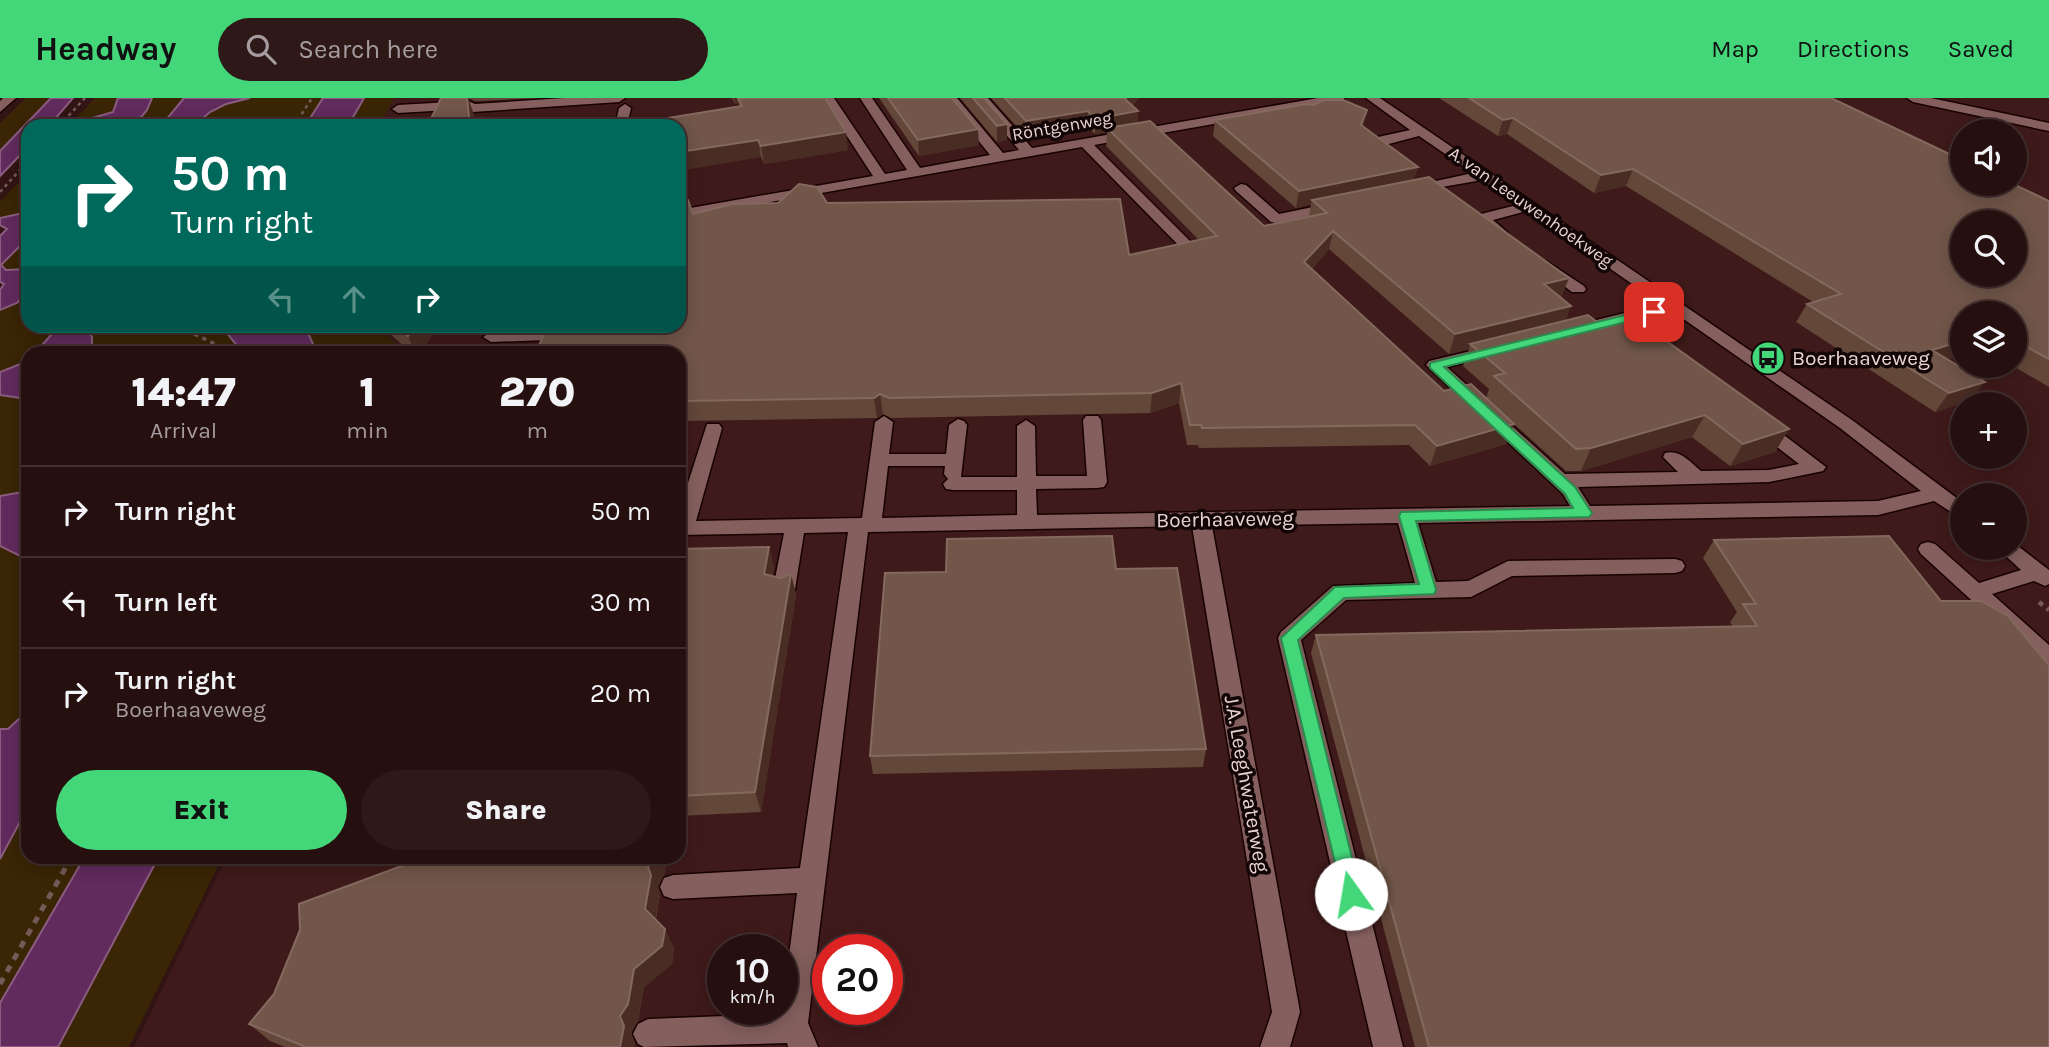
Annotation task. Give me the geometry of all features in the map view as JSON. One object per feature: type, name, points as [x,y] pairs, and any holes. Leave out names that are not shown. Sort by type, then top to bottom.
[{"type":"street","points":[[0,108],[10,98]]},
{"type":"street","points":[[828,98],[881,178]]},
{"type":"street","points":[[866,98],[915,171]]},
{"type":"street","name":"Röntgenweg","points":[[950,98],[999,157]]},
{"type":"street","points":[[981,98],[1028,152]]},
{"type":"street","name":"Röntgenweg","points":[[686,213],[1339,98]]},
{"type":"street","name":"A. van Leeuwenhoekweg","points":[[1372,98],[1846,424],[1950,502]]},
{"type":"street","points":[[1913,98],[2049,127]]},
{"type":"street","points":[[398,108],[622,103]]},
{"type":"street","points":[[1421,132],[1383,140],[1376,145],[1421,178]]},
{"type":"street","points":[[1084,142],[1195,253]]},
{"type":"street","points":[[1393,195],[1421,178],[1485,176]]},
{"type":"street","points":[[1241,188],[1276,219],[1354,203]]},
{"type":"street","points":[[1514,242],[1482,218],[1529,206]]},
{"type":"street","points":[[1535,258],[1578,289]]},
{"type":"street","points":[[1553,337],[1674,306]]},
{"type":"street","points":[[1618,321],[1640,337]]},
{"type":"street","points":[[491,337],[585,335]]},
{"type":"street","points":[[1513,346],[1435,365],[1570,490],[1584,513]]},
{"type":"street","points":[[1560,481],[1769,477],[1816,467],[1750,418]]},
{"type":"street","points":[[958,425],[952,490],[1027,483],[1097,482],[1092,420]]},
{"type":"street","points":[[648,1034],[799,1037],[793,1023],[812,880],[865,525],[880,460],[884,422]]},
{"type":"street","points":[[1026,426],[1027,523]]},
{"type":"street","points":[[686,515],[713,428]]},
{"type":"street","points":[[1672,457],[1697,478]]},
{"type":"street","points":[[880,460],[955,460]]},
{"type":"street","name":"Boerhaaveweg","points":[[686,528],[1878,508],[1938,492]]},
{"type":"street","points":[[1406,516],[1428,590]]},
{"type":"street","name":"J.A. Leeghwaterweg","points":[[1201,519],[1286,1012],[1275,1047]]},
{"type":"street","points":[[784,589],[795,527]]},
{"type":"street","points":[[1928,549],[2049,658]]},
{"type":"street","points":[[2022,560],[2043,577]]},
{"type":"street","points":[[1388,1047],[1289,638],[1340,592],[1471,589],[1508,569],[1675,566]]},
{"type":"street","points":[[1977,591],[2043,577]]},
{"type":"street","points":[[673,887],[812,880]]},
{"type":"path","points":[[66,119],[85,98]]},
{"type":"path","points":[[298,119],[312,98]]},
{"type":"path","points":[[0,192],[21,169]]},
{"type":"path","points":[[192,333],[217,346]]},
{"type":"path","points":[[0,984],[68,864]]},
{"type":"shaded area","points":[[26,98],[51,98],[31,119],[21,119],[21,129],[0,151],[0,123]]},
{"type":"shaded area","points":[[51,98],[73,98],[55,119],[31,119]]},
{"type":"shaded area","points":[[95,98],[118,98],[116,107],[107,115],[94,119],[76,119]]},
{"type":"shaded area","points":[[118,98],[152,98],[140,119],[89,119],[113,112]]},
{"type":"shaded area","points":[[152,98],[184,98],[167,119],[140,119]]},
{"type":"shaded area","points":[[184,98],[250,98],[226,104],[202,119],[167,119]]},
{"type":"shaded area","points":[[250,98],[323,98],[310,119],[202,119],[226,104]]},
{"type":"shaded area","points":[[323,98],[364,98],[352,119],[310,119]]},
{"type":"shaded area","points":[[364,98],[394,98],[383,119],[352,119]]},
{"type":"shaded area","points":[[388,98],[2049,98],[2049,1047],[134,1047],[223,864],[686,864],[686,346],[351,346],[348,333],[686,333],[686,119],[379,119]]},
{"type":"shaded area","points":[[21,129],[21,154],[0,176],[0,151]]},
{"type":"shaded area","points":[[21,180],[21,214],[0,218],[0,202]]},
{"type":"shaded area","points":[[21,214],[21,245],[1,265],[6,270],[21,269],[21,298],[17,303],[0,310],[0,290],[4,284],[0,282],[0,236],[7,229],[0,225],[0,218]]},
{"type":"shaded area","points":[[21,245],[21,269],[6,270],[0,266]]},
{"type":"shaded area","points":[[21,298],[21,333],[53,333],[41,346],[21,346],[21,365],[0,372],[0,310],[17,303]]},
{"type":"shaded area","points":[[53,333],[89,333],[92,337],[92,346],[41,346]]},
{"type":"shaded area","points":[[89,333],[228,333],[240,346],[92,346]]},
{"type":"shaded area","points":[[227,333],[308,333],[314,346],[237,346]]},
{"type":"shaded area","points":[[308,333],[385,333],[398,346],[314,346]]},
{"type":"shaded area","points":[[21,364],[21,401],[20,398],[0,395],[0,372]]},
{"type":"shaded area","points":[[0,395],[20,398],[21,493],[0,496]]},
{"type":"shaded area","points":[[21,492],[21,556],[0,546],[0,496]]},
{"type":"shaded area","points":[[0,546],[21,556],[21,717],[8,729],[0,729]]},
{"type":"shaded area","points":[[21,717],[21,820],[0,859],[0,729],[8,729]]},
{"type":"shaded area","points":[[21,820],[21,864],[81,864],[0,1003],[0,859]]},
{"type":"shaded area","points":[[81,864],[155,864],[58,1047],[0,1047],[0,1003]]},
{"type":"shaded area","points":[[155,864],[219,864],[129,1047],[58,1047]]},
{"type":"building","points":[[441,98],[467,98],[469,119],[431,119]]},
{"type":"building","points":[[825,98],[846,132],[761,146],[758,140],[686,151],[686,119],[662,119],[742,106],[738,99]]},
{"type":"building","points":[[888,98],[952,98],[978,129],[918,140]]},
{"type":"building","points":[[973,98],[984,98],[1007,124],[997,126]]},
{"type":"building","points":[[1005,98],[1126,98],[1138,111],[1095,119],[1088,111],[1026,121]]},
{"type":"building","points":[[1469,98],[1831,98],[1950,154],[1950,196],[2027,196],[2027,191],[2049,201],[2049,359],[2027,347],[2027,301],[1950,301],[1950,345],[1932,350],[1950,361],[1950,378],[1978,378],[1985,382],[1949,393],[1807,304],[1841,294],[1633,169],[1601,175],[1513,118],[1503,120]]},
{"type":"building","points":[[1325,100],[1343,100],[1367,110],[1361,125],[1418,167],[1299,191],[1215,120],[1313,105]]},
{"type":"building","points":[[1150,121],[1264,226],[1327,213],[1312,200],[1429,177],[1569,278],[1544,284],[1571,306],[1455,334],[1333,231],[1304,262],[1444,391],[1471,384],[1514,424],[1437,446],[1415,425],[1202,428],[1201,425],[1190,425],[1181,383],[1152,393],[889,398],[880,394],[874,398],[686,401],[686,346],[539,346],[545,333],[686,333],[686,200],[693,214],[733,204],[778,203],[799,184],[817,187],[827,203],[1120,199],[1129,255],[1217,236],[1107,128]]},
{"type":"building","points":[[1588,315],[1601,325],[1633,317],[1789,429],[1743,444],[1705,415],[1591,448],[1576,449],[1494,376],[1505,373],[1470,344]]},
{"type":"building","points":[[1112,536],[1116,569],[1177,568],[1206,749],[870,756],[885,573],[946,572],[947,539]]},
{"type":"building","points":[[1889,536],[1941,601],[1981,601],[2008,616],[2049,665],[2049,1047],[1429,1047],[1316,635],[1757,626],[1743,604],[1756,604],[1714,540]]},
{"type":"building","points":[[769,547],[764,574],[780,578],[791,574],[755,792],[686,796],[686,549]]},
{"type":"building","points":[[407,864],[650,864],[648,867],[651,875],[645,909],[665,929],[662,946],[634,969],[628,1004],[620,1016],[624,1026],[620,1047],[306,1047],[249,1024],[274,994],[300,930],[299,904]]},
{"type":"place","name":"Boerhaaveweg","points":[[1768,358]]},
{"type":"route","points":[[1351,894],[1289,638],[1340,592],[1428,590],[1406,516],[1584,513],[1570,490],[1435,365],[1654,312]]}]
